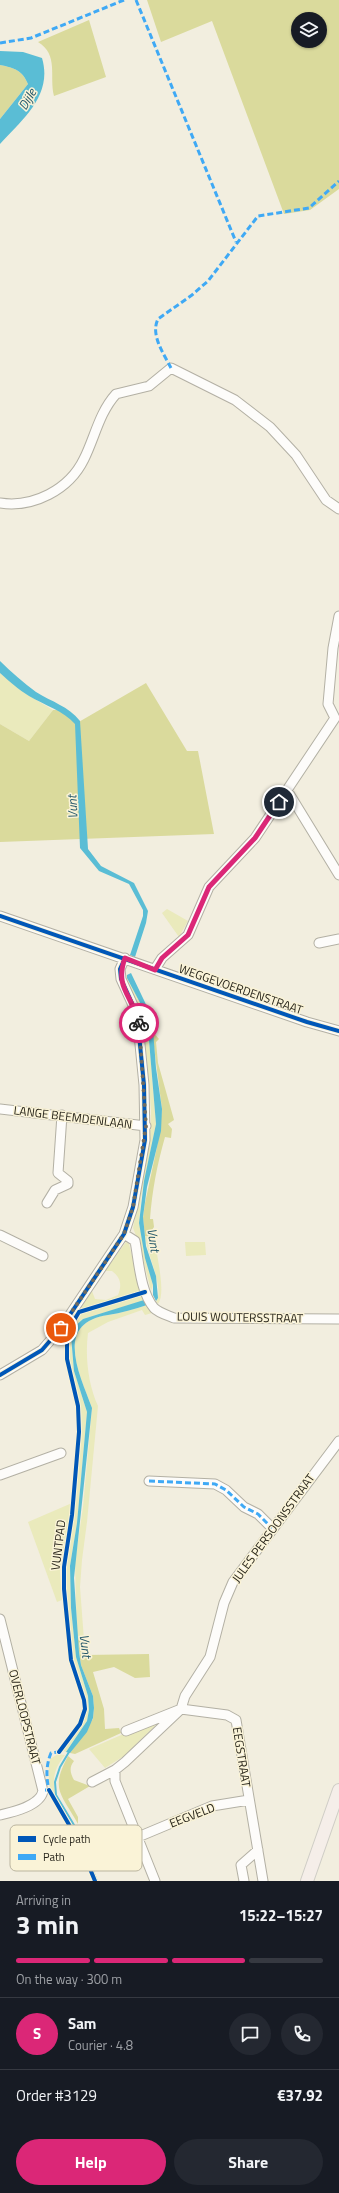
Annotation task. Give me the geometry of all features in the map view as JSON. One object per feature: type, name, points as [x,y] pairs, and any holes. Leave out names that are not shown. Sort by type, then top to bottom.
[{"type":"main road","points":[[307,1881],[339,1790]]},
{"type":"street","points":[[0,503],[21,504],[32,502],[48,495],[64,484],[74,474],[84,460],[102,413],[116,394],[149,386],[171,368],[202,385],[235,400],[270,427],[296,455],[326,500],[339,509]]},
{"type":"street","points":[[155,970],[162,958],[188,935],[209,887],[255,838],[337,716],[328,704],[333,648],[339,616]]},
{"type":"street","points":[[287,790],[339,875]]},
{"type":"street","name":"WEGGEVOERDENSTRAAT","points":[[0,916],[300,1020],[339,1031]]},
{"type":"street","points":[[319,943],[339,939]]},
{"type":"street","points":[[0,1374],[42,1350],[75,1308],[124,1234],[133,1207],[146,1126],[139,1024],[137,1014],[124,988],[120,974],[129,960]]},
{"type":"street","name":"LANGE BEEMDENLAAN","points":[[0,1109],[62,1115],[146,1126]]},
{"type":"street","points":[[47,1203],[55,1190],[68,1184],[68,1181],[58,1173],[62,1115]]},
{"type":"street","name":"LOUIS WOUTERSSTRAAT","points":[[124,1234],[135,1241],[146,1294],[153,1305],[161,1313],[174,1318],[339,1319]]},
{"type":"street","points":[[0,1235],[43,1256]]},
{"type":"street","name":"JULES PERSOONSSTRAAT","points":[[92,1782],[115,1770],[148,1742],[181,1709],[186,1696],[210,1657],[227,1593],[233,1582],[272,1528],[339,1442]]},
{"type":"street","points":[[0,1475],[61,1453]]},
{"type":"street","points":[[149,1481],[215,1484],[226,1490],[244,1507],[258,1514],[272,1528]]},
{"type":"street","name":"OVERLOOPSTRAAT","points":[[0,1619],[43,1791],[38,1799],[25,1807],[0,1815]]},
{"type":"street","points":[[126,1731],[181,1709]]},
{"type":"street","name":"EEGSTRAAT","points":[[181,1709],[227,1715],[236,1720],[263,1881]]},
{"type":"street","points":[[115,1770],[115,1781],[133,1825]]},
{"type":"street","name":"EEGVELD","points":[[142,1835],[212,1806],[249,1800]]},
{"type":"street","points":[[142,1847],[155,1881]]},
{"type":"street","points":[[244,1881],[241,1865],[258,1850]]},
{"type":"green space","points":[[147,0],[339,0],[339,189],[310,210],[284,214],[212,21],[161,42]]},
{"type":"green space","points":[[89,20],[106,77],[54,96],[52,66],[49,53],[45,47],[38,42]]},
{"type":"green space","points":[[0,65],[17,70],[26,79],[28,84],[0,119]]},
{"type":"green space","points":[[0,673],[28,695],[53,710],[29,741],[0,724]]},
{"type":"green space","points":[[146,683],[187,751],[198,751],[214,834],[0,842],[0,724],[29,741],[53,710],[66,714],[77,723]]},
{"type":"green space","points":[[167,909],[188,921],[179,937],[162,913]]},
{"type":"green space","points":[[127,975],[147,1016],[156,1124],[141,1198],[139,1223],[153,1285],[151,1291],[139,1243],[133,1228],[150,1141],[151,1111],[147,1058],[141,1012],[125,976]]},
{"type":"green space","points":[[152,1031],[159,1039],[156,1042],[158,1063],[174,1120],[168,1124],[172,1129],[171,1138],[165,1137],[155,1178],[150,1219],[153,1219],[154,1227],[148,1236],[145,1236],[143,1218],[145,1203],[157,1147],[162,1109]]},
{"type":"green space","points":[[145,1236],[155,1236],[160,1272],[161,1291],[158,1304],[156,1301],[158,1296],[157,1280]]},
{"type":"green space","points":[[126,1242],[129,1244],[141,1292],[79,1311],[92,1291],[95,1299],[106,1300],[118,1295],[120,1288],[119,1279],[112,1271],[105,1271]]},
{"type":"green space","points":[[185,1242],[205,1242],[206,1255],[186,1256]]},
{"type":"green space","points":[[141,1294],[144,1300],[83,1319],[73,1328],[71,1338],[74,1371],[87,1412],[77,1523],[70,1566],[71,1608],[76,1657],[88,1696],[89,1710],[87,1721],[66,1752],[61,1750],[67,1745],[78,1730],[86,1708],[71,1655],[65,1590],[65,1569],[73,1512],[80,1431],[79,1407],[67,1356],[67,1332],[83,1312]]},
{"type":"green space","points":[[147,1305],[152,1313],[145,1315],[142,1310],[108,1322],[88,1333],[88,1370],[92,1389],[98,1406],[80,1587],[84,1640],[77,1637],[75,1562],[83,1507],[92,1408],[77,1366],[75,1352],[76,1339],[81,1328],[91,1320]]},
{"type":"green space","points":[[72,1503],[60,1571],[62,1600],[57,1602],[28,1522]]},
{"type":"green space","points":[[77,1637],[84,1640],[85,1655],[149,1654],[150,1677],[135,1678],[114,1667],[93,1672],[104,1709],[105,1729],[119,1728],[121,1733],[75,1754],[70,1753],[93,1719],[94,1708],[93,1696],[81,1665]]},
{"type":"green space","points":[[165,1716],[124,1756],[105,1768],[89,1749]]},
{"type":"green space","points":[[58,1754],[65,1755],[55,1773],[55,1793],[52,1795],[49,1777],[50,1759]]},
{"type":"green space","points":[[68,1756],[74,1761],[71,1766],[71,1770],[74,1780],[90,1786],[68,1799],[78,1817],[78,1824],[60,1791],[60,1777]]},
{"type":"water","name":"Dijle","points":[[0,51],[23,52],[42,58],[44,71],[40,95],[34,106],[0,144],[0,119],[28,84],[26,79],[17,70],[0,65]]},
{"type":"water","points":[[0,661],[36,692],[65,708],[80,721],[88,849],[101,866],[134,883],[148,911],[146,923],[135,957],[130,955],[143,916],[143,910],[129,884],[99,871],[80,848],[75,724],[65,715],[29,696],[10,682],[0,673]]},
{"type":"water","points":[[131,973],[152,1017],[156,1068],[162,1109],[161,1131],[147,1187],[143,1217],[146,1246],[156,1276],[158,1298],[156,1301],[153,1295],[153,1285],[145,1258],[139,1223],[144,1181],[156,1124],[147,1016],[127,978],[127,975]]},
{"type":"water","points":[[144,1300],[147,1305],[91,1320],[81,1328],[76,1339],[75,1352],[77,1366],[92,1408],[74,1578],[81,1665],[93,1696],[94,1708],[93,1718],[87,1732],[70,1753],[66,1752],[87,1721],[89,1710],[88,1696],[76,1657],[71,1608],[70,1566],[77,1523],[87,1412],[74,1371],[71,1336],[73,1328],[83,1319]]},
{"type":"waterway","name":"Vunt","points":[[69,1752],[60,1767],[55,1782],[56,1795],[74,1825]]},
{"type":"waterway","name":"Vunt","points":[[93,1871],[97,1881]]},
{"type":"marked path","points":[[0,43],[31,38],[124,0]]},
{"type":"marked path","points":[[136,0],[236,242]]},
{"type":"marked path","points":[[171,368],[157,338],[156,325],[158,319],[192,295],[208,281],[258,216],[309,208],[339,181]]},
{"type":"marked path","points":[[149,1481],[215,1484],[226,1490],[244,1507],[258,1514],[272,1528]]},
{"type":"marked path","points":[[45,1790],[49,1790],[47,1771],[51,1753],[59,1752]]},
{"type":"cycle path","points":[[0,916],[307,1022],[339,1031]]},
{"type":"cycle path","points":[[0,1375],[42,1350],[61,1328],[124,1234],[133,1207],[145,1140],[144,1085],[137,1014],[121,979],[120,969],[125,958]]},
{"type":"cycle path","name":"VUNTPAD","points":[[59,1752],[80,1724],[85,1709],[84,1700],[71,1660],[64,1589],[64,1567],[72,1515],[79,1432],[78,1406],[67,1359],[67,1332],[79,1312],[145,1292]]},
{"type":"cycle path","points":[[49,1790],[69,1825]]},
{"type":"cycle path","points":[[91,1871],[95,1881]]},
{"type":"way so far","points":[[61,1328],[124,1234],[133,1207],[145,1140],[146,1126],[139,1023]]},
{"type":"route","points":[[139,1023],[137,1014],[121,979],[120,970],[125,958],[155,970],[162,958],[188,935],[209,887],[222,871],[248,847],[279,802]]}]
